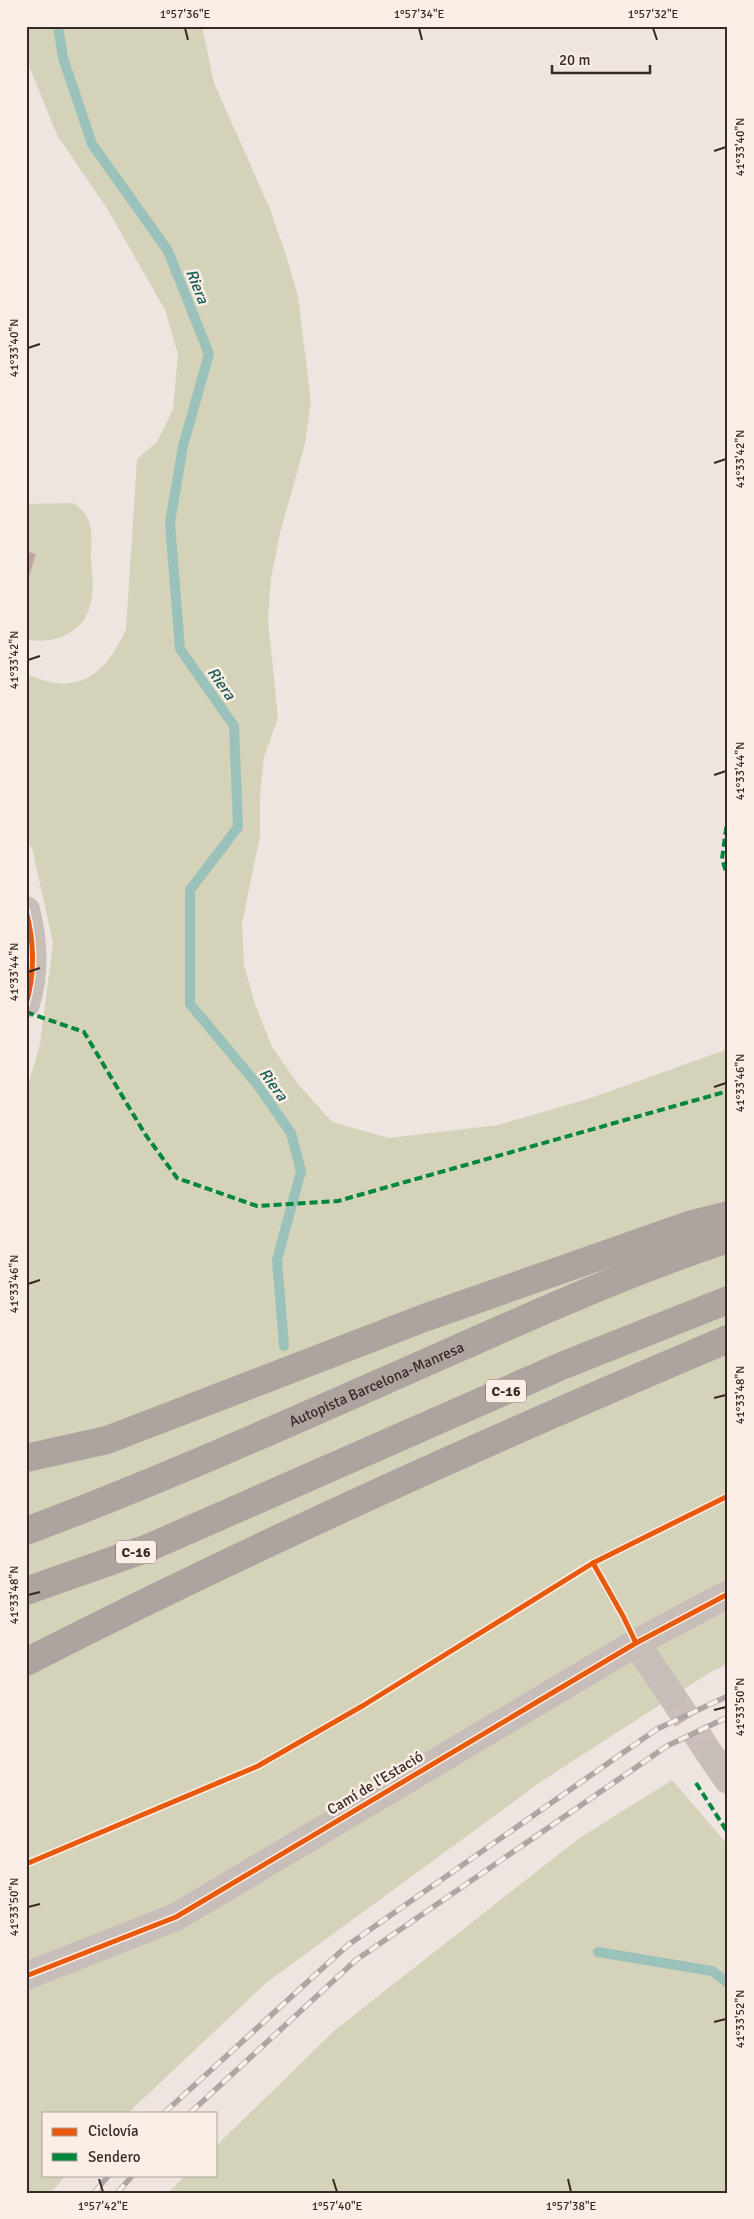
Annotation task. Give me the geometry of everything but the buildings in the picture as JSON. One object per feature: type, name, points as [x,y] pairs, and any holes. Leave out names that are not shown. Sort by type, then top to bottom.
[{"type":"highway","points":[[26,1458],[107,1440],[424,1318],[682,1227],[728,1215]]},
{"type":"highway","name":"Autopista Barcelona-Manresa","points":[[26,1531],[124,1495],[546,1310],[700,1248],[728,1239]]},
{"type":"highway","name":"C-16","points":[[26,1591],[148,1548],[564,1365],[728,1300]]},
{"type":"highway","points":[[26,1662],[138,1604],[572,1404],[728,1339]]},
{"type":"street","points":[[26,910],[30,926],[33,967],[26,1004]]},
{"type":"street","name":"Camí de l'Estació","points":[[26,1976],[176,1916],[636,1643],[728,1594]]},
{"type":"street","points":[[636,1643],[672,1696]]},
{"type":"street","points":[[709,1753],[728,1780]]},
{"type":"green space","points":[[26,26],[202,26],[214,83],[270,209],[298,296],[311,402],[305,444],[280,533],[271,578],[268,619],[278,718],[264,757],[260,796],[260,836],[242,923],[244,965],[255,1004],[272,1047],[298,1084],[332,1122],[389,1138],[498,1125],[588,1099],[728,1049],[728,1664],[709,1673],[542,1781],[266,1983],[129,2112],[42,2112],[42,2176],[65,2176],[51,2193],[26,2193],[26,1092],[40,1044],[53,943],[32,848],[26,840],[26,675],[56,683],[69,683],[91,676],[108,660],[126,629],[137,459],[157,442],[173,409],[178,354],[165,310],[108,210],[57,135],[26,58]]},
{"type":"green space","points":[[73,503],[86,515],[91,528],[93,589],[89,610],[84,620],[69,634],[49,640],[26,640],[26,585],[36,554],[26,551],[26,504]]},
{"type":"green space","points":[[672,1780],[728,1845],[728,2193],[168,2193],[185,2176],[218,2176],[218,2144],[335,2030],[578,1839]]},
{"type":"waterway","name":"Riera","points":[[58,26],[63,58],[92,144],[168,251],[209,354],[183,446],[170,523],[180,649],[234,726],[238,827],[190,890],[190,1004],[256,1083],[291,1133],[301,1171],[277,1260],[284,1346]]},
{"type":"waterway","points":[[598,1952],[712,1971],[728,1983]]},
{"type":"tunnel","points":[[672,1696],[709,1753]]},
{"type":"railway","points":[[165,2112],[348,1945],[657,1729],[728,1696]]},
{"type":"railway","points":[[191,2112],[356,1960],[667,1746],[728,1717]]},
{"type":"railway","points":[[94,2193],[108,2176]]},
{"type":"railway","points":[[117,2193],[132,2176]]},
{"type":"marked path","points":[[728,815],[722,859],[728,878]]},
{"type":"marked path","points":[[26,1012],[84,1032],[145,1134],[177,1178],[257,1206],[338,1201],[728,1091]]},
{"type":"marked path","points":[[696,1783],[728,1833]]},
{"type":"cycle path","points":[[26,910],[32,945],[31,981],[26,1004]]},
{"type":"cycle path","points":[[26,1864],[258,1766],[364,1705],[593,1563],[728,1496]]},
{"type":"cycle path","points":[[593,1563],[636,1643]]},
{"type":"cycle path","points":[[26,1976],[176,1917],[636,1643],[728,1594]]}]
